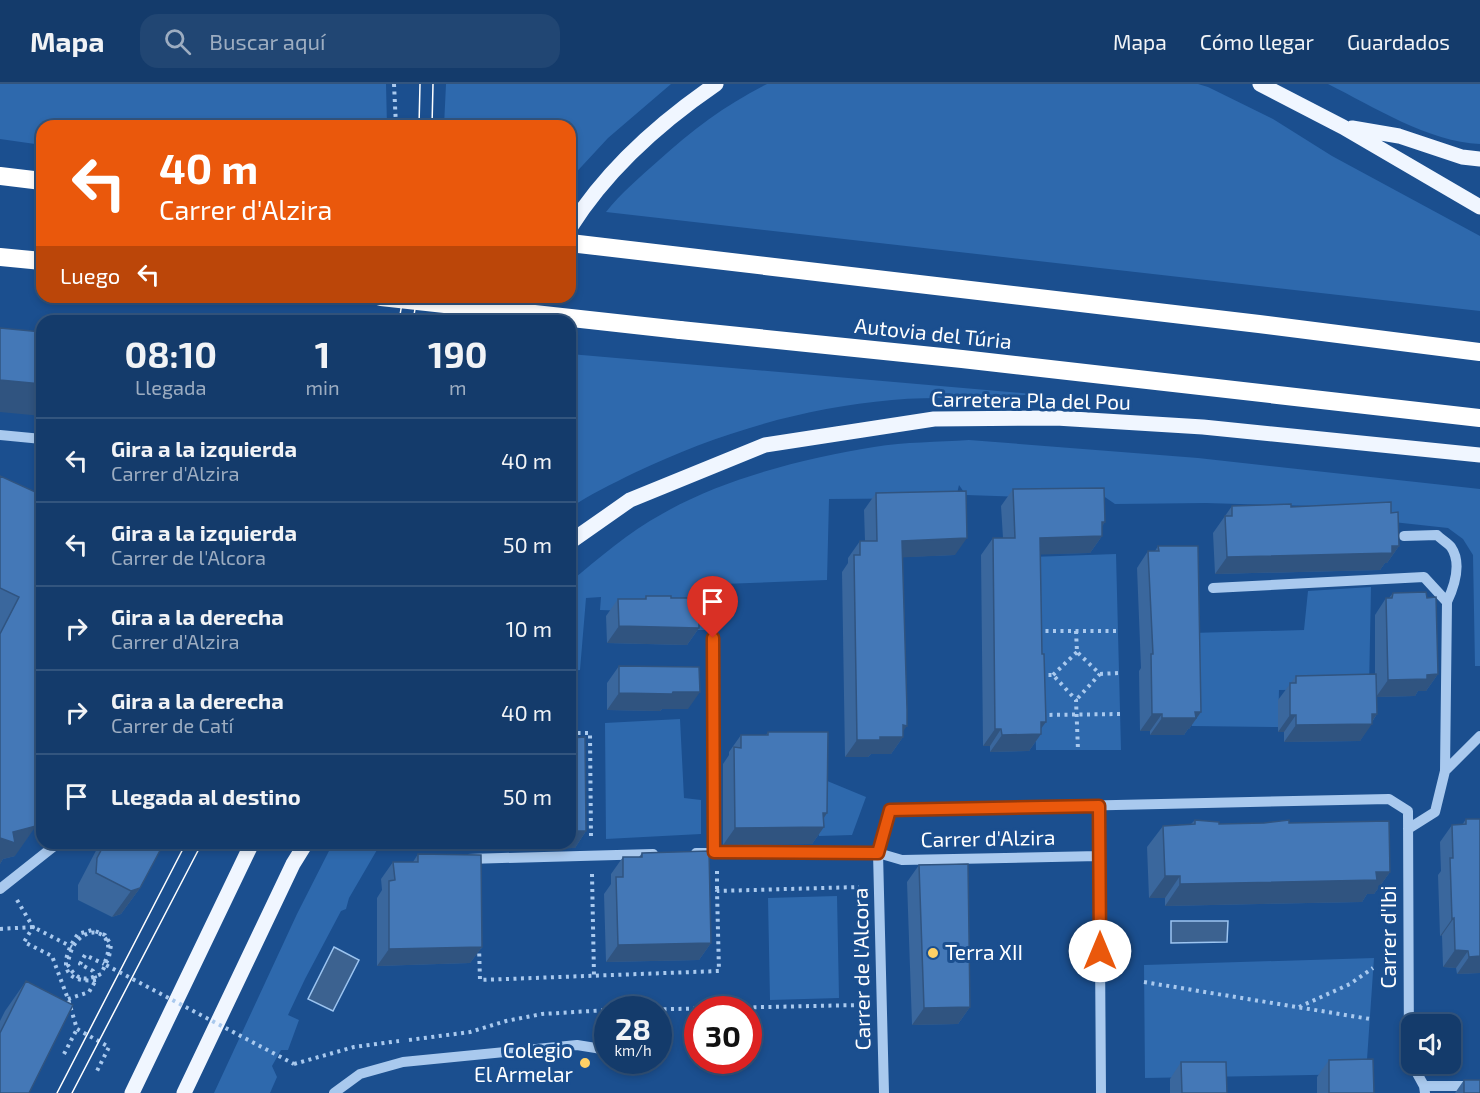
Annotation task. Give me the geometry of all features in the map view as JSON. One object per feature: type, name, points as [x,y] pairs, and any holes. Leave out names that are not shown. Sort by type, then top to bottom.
[{"type":"highway","points":[[0,177],[36,180]]},
{"type":"highway","points":[[576,244],[1480,352]]},
{"type":"highway","points":[[0,257],[36,260]]},
{"type":"highway","name":"Autovia del Túria","points":[[435,303],[544,315]]},
{"type":"highway","name":"Autovia del Túria","points":[[576,319],[962,359],[1480,418]]},
{"type":"main road","points":[[576,219],[603,181],[637,147],[679,110],[716,84]]},
{"type":"main road","points":[[1260,84],[1343,127],[1480,207]]},
{"type":"main road","points":[[1343,127],[1400,136],[1462,158],[1480,159]]},
{"type":"main road","name":"Carretera Pla del Pou","points":[[576,538],[630,500],[765,445],[934,418],[1056,418],[1203,427],[1480,454]]},
{"type":"main road","points":[[132,1093],[249,849]]},
{"type":"main road","points":[[184,1093],[293,864],[302,849]]},
{"type":"street","points":[[0,435],[36,438]]},
{"type":"street","points":[[1404,536],[1437,535],[1451,547],[1456,559],[1455,586],[1447,602],[1445,771],[1435,813],[1408,828]]},
{"type":"street","points":[[1213,588],[1424,577],[1447,602]]},
{"type":"street","points":[[713,638],[715,858]]},
{"type":"street","points":[[1445,771],[1480,736]]},
{"type":"street","name":"Carrer d'Alzira","points":[[890,810],[1389,799],[1408,811]]},
{"type":"street","points":[[1099,806],[1101,1093]]},
{"type":"street","name":"Carrer de l'Alcora","points":[[884,1093],[878,853],[890,810]]},
{"type":"street","name":"Carrer d'Ibi","points":[[1408,811],[1408,1014]]},
{"type":"street","points":[[4,886],[50,849]]},
{"type":"street","name":"Carrer d'Alzira","points":[[457,860],[591,861],[675,854],[715,858],[878,853],[902,860],[1099,856]]},
{"type":"street","points":[[334,1093],[360,1074],[403,1062],[577,1045],[594,1048]]},
{"type":"street","name":"Carrer d'Ibi","points":[[1417,1074],[1425,1090]]},
{"type":"street","points":[[1425,1090],[1480,1086]]},
{"type":"path","points":[[394,84],[396,120]]},
{"type":"path","points":[[1033,631],[1118,631]]},
{"type":"path","points":[[1076,631],[1077,652],[1100,674],[1119,674]]},
{"type":"path","points":[[1034,675],[1053,675],[1077,652]]},
{"type":"path","points":[[1076,700],[1100,674]]},
{"type":"path","points":[[1053,675],[1076,700],[1078,750]]},
{"type":"path","points":[[1035,716],[1120,714]]},
{"type":"path","points":[[576,733],[590,733],[594,976]]},
{"type":"path","points":[[479,936],[480,980],[719,971],[715,858]]},
{"type":"path","points":[[4,886],[33,927],[72,947]]},
{"type":"path","points":[[717,891],[859,887],[860,894],[879,894]]},
{"type":"path","points":[[0,929],[33,927]]},
{"type":"path","points":[[33,927],[24,942],[52,956],[77,1029],[109,1047],[97,1071]]},
{"type":"path","points":[[96,981],[83,982],[74,979],[67,970],[65,957],[78,934],[92,930],[105,935],[111,945],[109,957],[101,974],[90,979],[81,979],[73,974],[68,965],[72,947],[81,936],[92,932],[101,934],[108,943],[109,954],[104,964]]},
{"type":"path","points":[[68,999],[89,992],[96,981],[93,971],[80,964],[85,955],[294,1064],[354,1047],[470,1032],[542,1014],[594,1011]]},
{"type":"path","points":[[1299,1007],[1350,984],[1374,968]]},
{"type":"path","points":[[1144,982],[1370,1019]]},
{"type":"path","points":[[672,1009],[860,1005],[860,994]]},
{"type":"path","points":[[64,1054],[77,1029]]},
{"type":"shaded area","points":[[0,84],[386,84],[387,120],[36,120],[36,144],[0,139]]},
{"type":"shaded area","points":[[446,84],[671,84],[608,138],[576,173],[576,120],[444,120]]},
{"type":"shaded area","points":[[767,84],[1198,84],[1208,87],[1273,119],[1332,156],[1480,236],[1480,311],[606,212],[631,185],[710,118]]},
{"type":"shaded area","points":[[1328,84],[1480,84],[1480,144],[1461,142],[1422,130],[1383,113]]},
{"type":"shaded area","points":[[576,355],[1033,394],[892,400],[792,416],[696,446],[634,473],[576,504]]},
{"type":"shaded area","points":[[969,440],[1198,458],[1480,489],[1480,666],[1475,666],[1473,555],[1463,539],[1448,528],[1393,522],[1382,508],[1206,503],[1115,504],[1099,493],[1094,499],[966,495],[959,485],[956,498],[829,499],[827,580],[722,584],[708,630],[697,630],[693,613],[600,610],[601,597],[586,598],[580,670],[576,670],[576,577],[626,537],[662,514],[737,480],[820,457],[910,443]]},
{"type":"shaded area","points":[[1116,554],[1121,750],[1036,750],[1031,557]]},
{"type":"shaded area","points":[[1371,587],[1369,689],[1279,690],[1278,727],[1192,726],[1191,633],[1304,630],[1308,591]]},
{"type":"shaded area","points":[[680,719],[684,798],[701,800],[701,834],[606,839],[605,723]]},
{"type":"shaded area","points":[[820,778],[866,797],[852,835],[819,836]]},
{"type":"shaded area","points":[[330,849],[378,849],[349,898],[346,909],[341,911],[288,1015],[299,1020],[288,1050],[281,1050],[272,1066],[277,1077],[270,1093],[214,1093],[297,914]]},
{"type":"shaded area","points":[[837,896],[839,998],[770,1000],[768,898]]},
{"type":"shaded area","points":[[1171,921],[1228,921],[1227,942],[1171,943]]},
{"type":"shaded area","points":[[334,947],[359,960],[333,1011],[308,999]]},
{"type":"shaded area","points":[[1374,958],[1366,1074],[1145,1078],[1144,965]]},
{"type":"building","points":[[0,328],[36,331],[36,383],[0,380]]},
{"type":"building","points":[[0,476],[36,492],[36,826],[13,832],[15,843],[0,838],[0,634],[19,597],[0,588]]},
{"type":"building","points":[[1104,488],[1105,522],[1102,522],[1102,536],[1040,538],[1046,722],[1041,722],[1041,734],[1002,735],[1001,729],[995,729],[993,538],[1015,538],[1013,489]]},
{"type":"building","points":[[966,491],[967,538],[902,541],[907,709],[907,726],[903,725],[903,737],[857,740],[854,555],[860,555],[860,541],[877,541],[876,493]]},
{"type":"building","points":[[1391,502],[1391,513],[1398,512],[1399,546],[1392,546],[1392,553],[1227,557],[1225,516],[1232,516],[1232,506],[1291,504],[1291,507]]},
{"type":"building","points":[[1158,546],[1198,546],[1201,712],[1195,712],[1196,718],[1162,718],[1162,714],[1152,714],[1151,654],[1153,654],[1148,551],[1159,551]]},
{"type":"building","points":[[1426,592],[1427,598],[1436,597],[1438,674],[1427,675],[1427,679],[1388,680],[1386,598],[1392,598],[1393,593]]},
{"type":"building","points":[[646,596],[699,598],[699,628],[619,626],[618,599],[646,599]]},
{"type":"building","points":[[619,666],[699,667],[700,692],[619,693]]},
{"type":"building","points":[[1376,674],[1377,714],[1372,714],[1372,724],[1296,725],[1296,715],[1290,715],[1290,683],[1296,683],[1296,676]]},
{"type":"building","points":[[768,732],[828,732],[827,813],[823,813],[824,827],[735,828],[734,747],[741,748],[741,735],[768,735]]},
{"type":"building","points":[[585,737],[586,831],[576,831],[576,738]]},
{"type":"building","points":[[1466,819],[1480,819],[1480,956],[1469,957],[1468,951],[1455,950],[1450,858],[1453,858],[1452,825],[1466,824]]},
{"type":"building","points":[[1195,820],[1219,822],[1219,824],[1289,820],[1289,823],[1389,821],[1390,872],[1376,872],[1377,880],[1180,884],[1180,876],[1165,876],[1163,826],[1195,824]]},
{"type":"building","points":[[102,849],[161,849],[140,888],[131,891],[96,873],[97,858]]},
{"type":"building","points":[[709,851],[711,943],[618,945],[616,877],[623,877],[623,857],[642,857],[642,853]]},
{"type":"building","points":[[418,854],[481,855],[482,947],[389,949],[389,881],[395,880],[393,862],[418,862]]},
{"type":"building","name":"Terra XII","points":[[968,864],[970,1007],[924,1008],[919,865]]},
{"type":"building","points":[[26,981],[73,1005],[29,1093],[0,1093],[0,1033]]},
{"type":"building","points":[[1373,1059],[1374,1093],[1329,1093],[1329,1060]]},
{"type":"building","points":[[1181,1062],[1226,1062],[1227,1093],[1182,1093]]},
{"type":"building","points":[[1464,1080],[1480,1080],[1480,1093],[1464,1093]]},
{"type":"tram line","points":[[419,120],[420,84]]},
{"type":"tram line","points":[[432,120],[433,84]]},
{"type":"tram line","points":[[400,315],[402,303]]},
{"type":"tram line","points":[[414,315],[416,303]]},
{"type":"tram line","points":[[57,1093],[183,849]]},
{"type":"tram line","points":[[72,1093],[199,849]]},
{"type":"place","name":"Terra XII","points":[[933,953]]},
{"type":"place","name":"Colegio El Armelar","points":[[585,1063]]},
{"type":"route","points":[[713,638],[714,852],[878,853],[890,810],[1099,806],[1100,951]]}]
